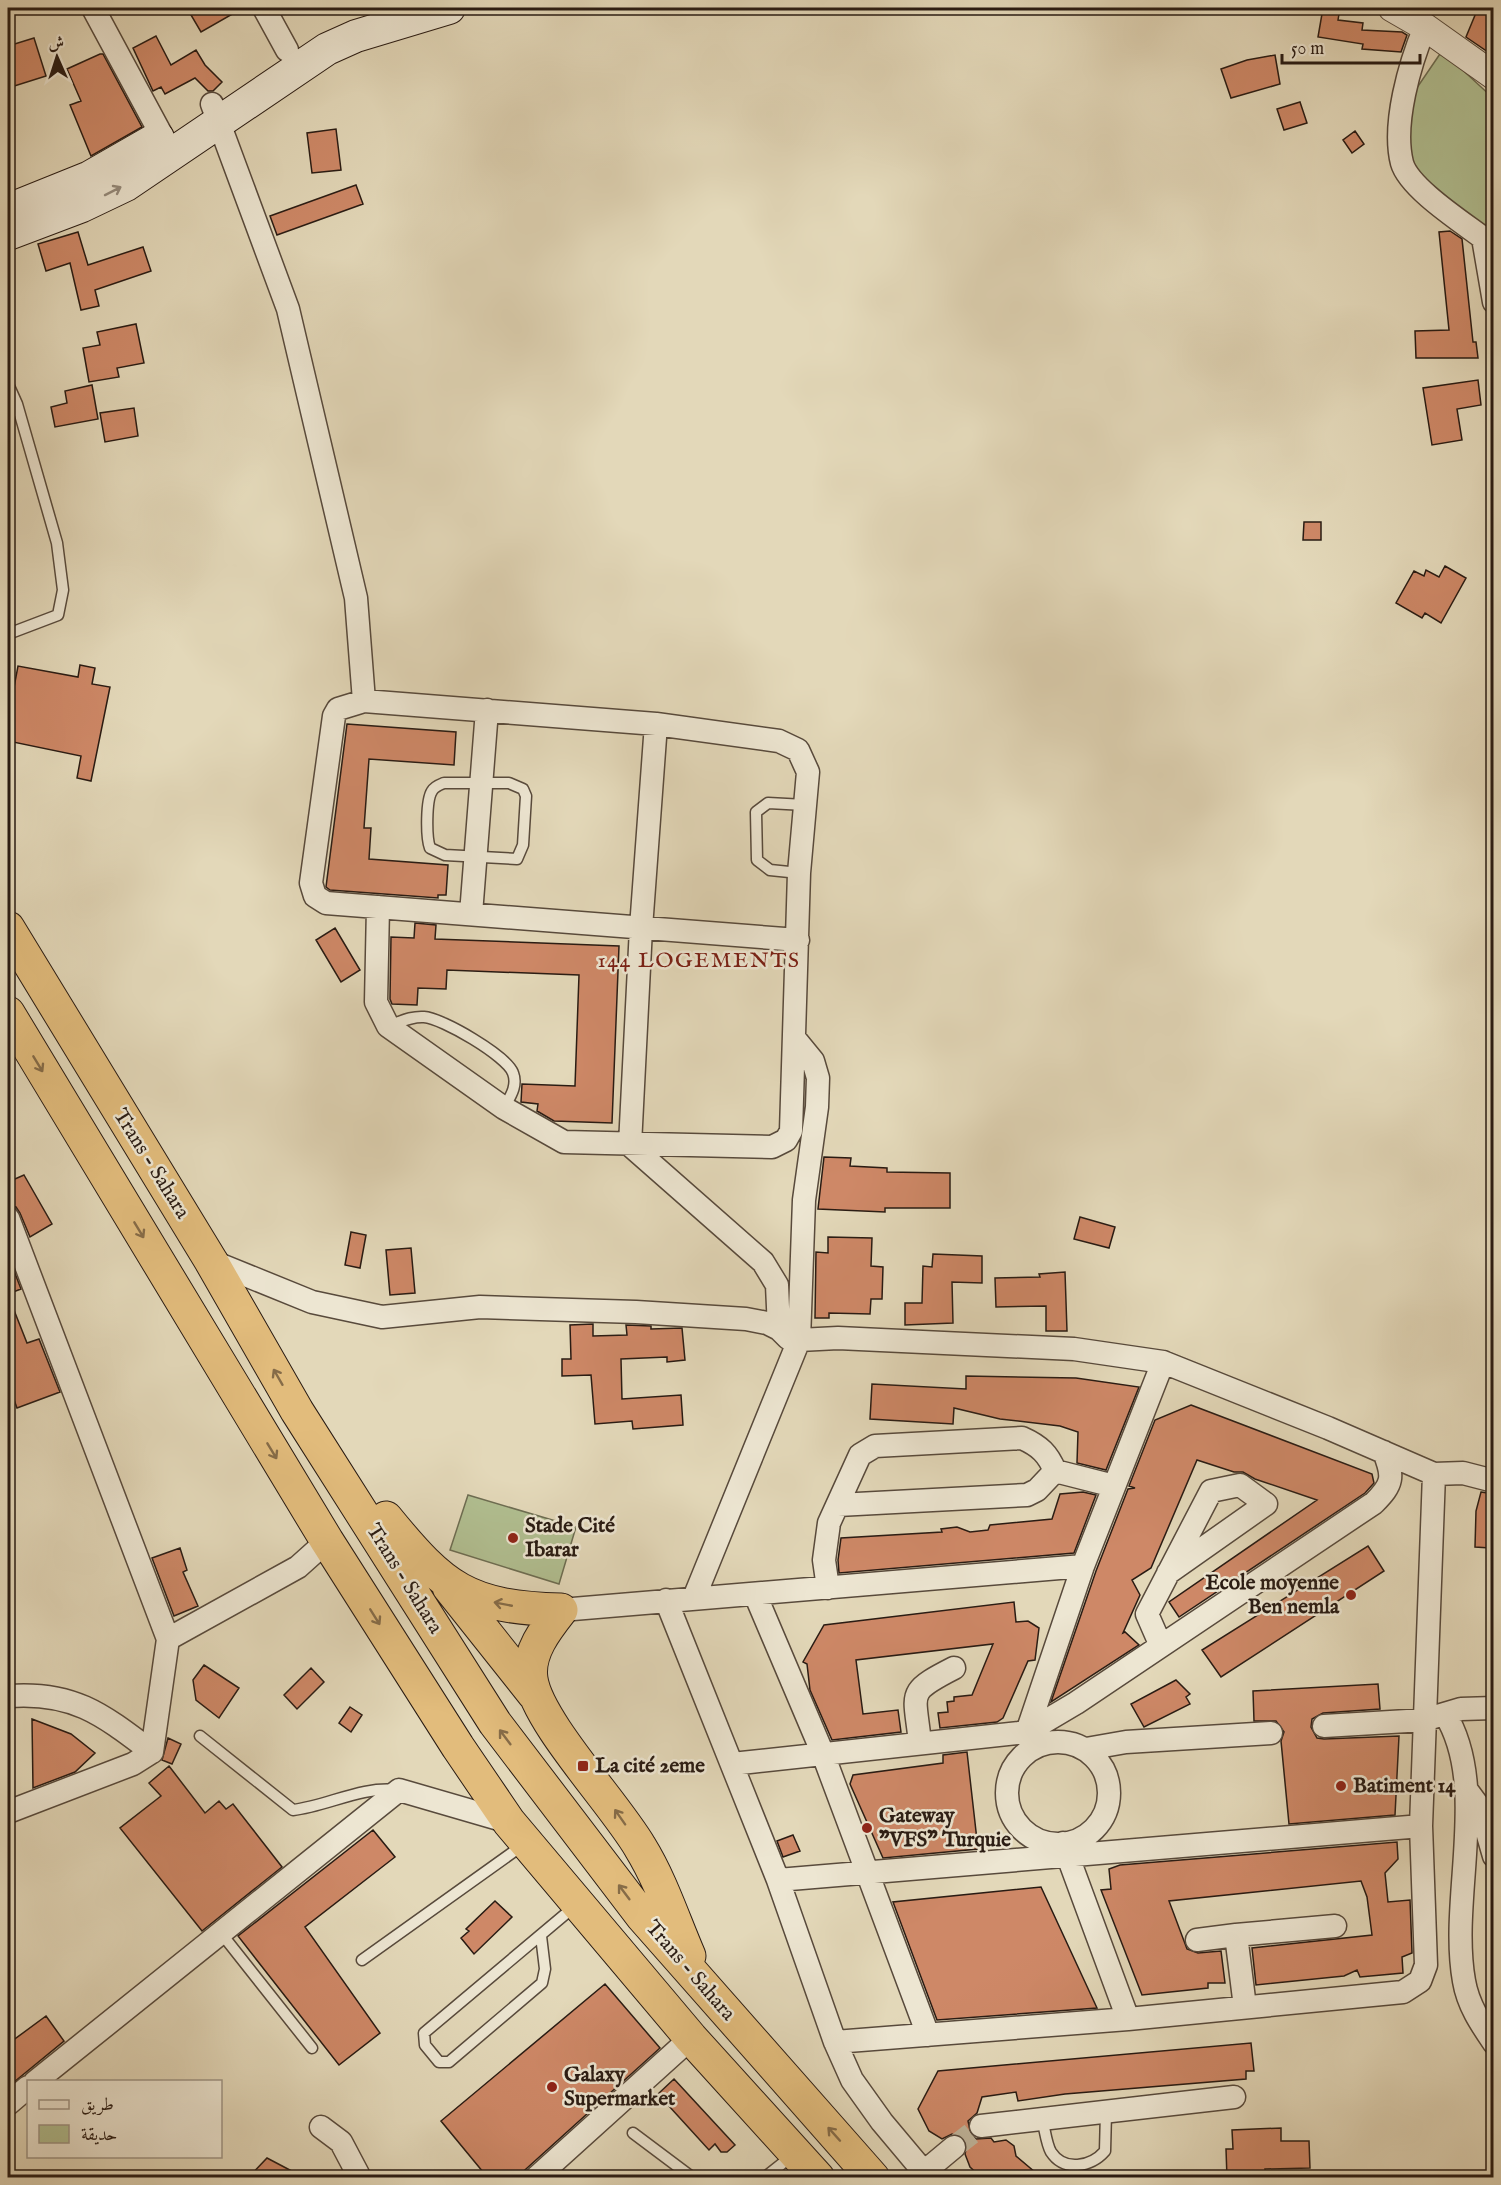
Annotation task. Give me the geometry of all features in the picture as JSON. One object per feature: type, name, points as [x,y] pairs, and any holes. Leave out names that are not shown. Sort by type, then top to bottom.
[{"type":"highway","name":"Trans - Sahara","points":[[8,928],[211,1261],[297,1411],[495,1723],[642,1916],[873,2178]]},
{"type":"highway","name":"Trans - Sahara","points":[[8,1013],[327,1541],[458,1747],[518,1832],[578,1904],[691,2038],[818,2178]]},
{"type":"highway","points":[[297,1411],[415,1554],[444,1581],[534,1694],[557,1731],[640,1846],[658,1880],[700,1982]]},
{"type":"highway","points":[[444,1581],[467,1595],[500,1604],[561,1610]]},
{"type":"highway","points":[[534,1694],[530,1676],[534,1653],[542,1635],[561,1610]]},
{"type":"main road","points":[[8,234],[82,206],[126,185],[215,114],[286,50],[344,24],[395,8]]},
{"type":"main road","points":[[8,210],[90,177],[162,136],[215,114],[327,49],[356,36],[449,8]]},
{"type":"street","points":[[93,8],[162,136]]},
{"type":"street","points":[[264,8],[286,50]]},
{"type":"street","points":[[1392,8],[1425,27],[1494,76]]},
{"type":"street","points":[[1425,27],[1410,64],[1400,122],[1402,164],[1425,195],[1483,238],[1494,303]]},
{"type":"street","points":[[215,114],[266,243],[288,309],[356,598],[364,701]]},
{"type":"street","points":[[378,907],[376,1002],[388,1026],[504,1108],[564,1142],[772,1147],[786,1140],[791,1131],[793,1118],[800,873],[808,772],[798,750],[779,741],[656,724],[364,701],[338,709],[334,717],[311,883],[315,896],[326,903],[471,914],[798,940]]},
{"type":"street","points":[[471,914],[473,857],[487,710]]},
{"type":"street","points":[[630,1145],[641,928],[656,724]]},
{"type":"street","points":[[694,1598],[796,1345],[804,1200],[817,1107],[818,1078],[813,1061],[795,1039]]},
{"type":"street","points":[[630,1145],[763,1262],[777,1285],[779,1329]]},
{"type":"street","points":[[8,1218],[168,1639],[152,1752],[133,1764],[8,1812]]},
{"type":"street","points":[[211,1261],[312,1302],[382,1317],[480,1307],[746,1319],[767,1323],[779,1329],[796,1345]]},
{"type":"street","points":[[796,1345],[838,1338],[1074,1348],[1163,1362],[1434,1474],[1463,1473],[1494,1480]]},
{"type":"street","points":[[1128,2019],[1064,1849],[1035,1838],[1022,1829],[1012,1816],[1007,1800],[1007,1784],[1013,1768],[1023,1756],[1031,1739],[1083,1566],[1163,1362]]},
{"type":"street","points":[[828,1587],[824,1560],[829,1523],[860,1455],[875,1446],[1022,1438],[1038,1445],[1049,1457],[1055,1471]]},
{"type":"street","points":[[1031,1739],[1047,1722],[1374,1503],[1389,1489],[1392,1470],[1384,1452]]},
{"type":"street","points":[[1055,1471],[1114,1486]]},
{"type":"street","points":[[837,1505],[1027,1496],[1037,1490],[1055,1471]]},
{"type":"street","points":[[835,2042],[1128,2019],[1404,1992],[1420,1981],[1426,1965],[1421,1826],[1434,1716],[1434,1474]]},
{"type":"street","points":[[168,1639],[298,1567],[327,1541]]},
{"type":"street","points":[[561,1610],[1083,1566]]},
{"type":"street","points":[[1161,1646],[1147,1614],[1168,1573]]},
{"type":"street","points":[[755,1594],[823,1754],[928,2035]]},
{"type":"street","points":[[666,1600],[778,1880],[835,2042],[852,2080],[882,2122],[927,2175],[954,2147]]},
{"type":"street","points":[[920,1743],[915,1696],[922,1684],[954,1668]]},
{"type":"street","points":[[8,1696],[39,1694],[75,1702],[107,1717],[152,1752]]},
{"type":"street","points":[[1324,1726],[1434,1716],[1461,1709],[1494,1708]]},
{"type":"street","points":[[1434,1716],[1454,1728],[1462,1755],[1466,1789],[1460,1950],[1464,1983],[1472,2008],[1494,2043]]},
{"type":"street","points":[[1086,1749],[1126,1742],[1271,1733]]},
{"type":"street","points":[[732,1764],[920,1743],[1031,1739],[1069,1742],[1086,1749],[1099,1761],[1107,1776],[1110,1794],[1106,1811],[1097,1826],[1083,1838],[1064,1849]]},
{"type":"street","points":[[1466,1789],[1480,1808],[1494,1856]]},
{"type":"street","points":[[37,2080],[399,1790],[518,1832]]},
{"type":"street","points":[[778,1880],[867,1874],[1064,1849],[1421,1826]]},
{"type":"street","points":[[1197,1940],[1335,1926]]},
{"type":"street","points":[[1236,1935],[1245,2007]]},
{"type":"street","points":[[536,2178],[691,2038]]},
{"type":"street","points":[[8,2104],[27,2088]]},
{"type":"street","points":[[981,2126],[1234,2097]]},
{"type":"street","points":[[321,2127],[341,2142],[360,2178]]},
{"type":"lane","points":[[8,384],[17,404],[57,543],[63,590],[58,615],[8,634]]},
{"type":"lane","points":[[444,783],[480,784],[509,783],[523,789],[526,796],[523,845],[517,859],[445,855],[430,848],[427,839],[430,793],[435,787],[444,783]]},
{"type":"lane","points":[[800,873],[770,870],[757,860],[756,812],[768,803],[805,806]]},
{"type":"lane","points":[[388,1026],[412,1018],[435,1018],[505,1060],[513,1073],[515,1086],[504,1108]]},
{"type":"lane","points":[[200,1736],[293,1810],[309,1808],[383,1788],[399,1790]]},
{"type":"lane","points":[[362,1960],[518,1832]]},
{"type":"lane","points":[[542,1936],[545,1969],[542,1983],[449,2062],[439,2062],[425,2045],[424,2033],[578,1904]]},
{"type":"lane","points":[[221,1933],[312,2048]]},
{"type":"lane","points":[[1042,2119],[1050,2149],[1057,2159],[1069,2164],[1085,2165],[1097,2160],[1105,2151],[1106,2112]]},
{"type":"lane","points":[[633,2133],[693,2178]]},
{"type":"lane","points":[[764,2178],[795,2152]]},
{"type":"green space","points":[[1442,51],[1493,98],[1493,248],[1413,170],[1409,135],[1412,95]]},
{"type":"green space","name":"Stade Cité Ibarar","points":[[468,1495],[576,1527],[559,1584],[450,1550]]},
{"type":"building","points":[[203,8],[243,8],[201,32],[191,15]]},
{"type":"building","points":[[1323,8],[1340,8],[1338,20],[1363,23],[1362,30],[1402,32],[1407,35],[1401,52],[1362,49],[1363,44],[1318,37]]},
{"type":"building","points":[[1478,8],[1494,8],[1494,56],[1466,37]]},
{"type":"building","points":[[156,36],[171,65],[196,50],[205,65],[222,82],[213,91],[208,91],[195,78],[165,94],[161,87],[153,91],[133,48]]},
{"type":"building","points":[[34,38],[46,76],[8,88],[8,46]]},
{"type":"building","points":[[103,54],[142,127],[91,156],[70,105],[81,101],[67,69]]},
{"type":"building","points":[[1275,55],[1280,84],[1231,98],[1221,69],[1247,60]]},
{"type":"building","points":[[1300,102],[1307,123],[1284,130],[1277,109]]},
{"type":"building","points":[[336,129],[341,170],[312,173],[307,133]]},
{"type":"building","points":[[1355,131],[1364,144],[1352,153],[1343,140]]},
{"type":"building","points":[[356,185],[363,204],[277,235],[270,216]]},
{"type":"building","points":[[1450,231],[1462,239],[1473,342],[1476,342],[1478,358],[1416,358],[1415,331],[1449,330],[1439,232]]},
{"type":"building","points":[[78,232],[88,265],[143,247],[151,271],[95,290],[99,306],[81,310],[70,263],[46,271],[38,244]]},
{"type":"building","points":[[136,324],[144,363],[117,368],[119,377],[89,382],[83,348],[100,345],[97,332]]},
{"type":"building","points":[[1478,380],[1481,405],[1457,409],[1462,440],[1432,445],[1423,388]]},
{"type":"building","points":[[92,385],[98,419],[55,427],[51,407],[67,403],[65,391]]},
{"type":"building","points":[[134,408],[138,436],[105,442],[100,413]]},
{"type":"building","points":[[1304,522],[1321,522],[1321,540],[1303,540]]},
{"type":"building","points":[[1445,566],[1466,578],[1441,623],[1425,613],[1422,618],[1396,603],[1414,571],[1424,576],[1426,570],[1439,577]]},
{"type":"building","points":[[80,665],[95,668],[92,684],[110,687],[91,781],[77,778],[81,756],[8,741],[8,719],[18,666],[78,677]]},
{"type":"building","points":[[347,724],[456,732],[454,765],[369,759],[364,828],[371,828],[369,859],[448,865],[446,895],[438,895],[438,898],[330,890],[326,887]]},
{"type":"building","points":[[415,923],[436,925],[435,939],[619,946],[612,1123],[554,1121],[537,1111],[538,1104],[521,1102],[522,1084],[575,1086],[579,975],[447,970],[446,989],[418,988],[417,1005],[392,1004],[390,999],[391,937],[414,938]]},
{"type":"building","points":[[335,928],[360,970],[341,982],[316,940]]},
{"type":"building","points":[[824,1157],[851,1158],[850,1166],[887,1168],[887,1172],[950,1173],[950,1208],[885,1208],[885,1212],[818,1209]]},
{"type":"building","points":[[24,1175],[52,1224],[30,1237],[16,1207],[8,1205],[8,1182]]},
{"type":"building","points":[[1080,1217],[1115,1227],[1109,1248],[1074,1239]]},
{"type":"building","points":[[351,1232],[366,1235],[360,1268],[345,1265]]},
{"type":"building","points":[[828,1237],[872,1238],[871,1266],[883,1267],[882,1299],[871,1299],[870,1314],[829,1313],[829,1318],[815,1318],[816,1252],[828,1253]]},
{"type":"building","points":[[411,1248],[415,1293],[390,1295],[386,1250]]},
{"type":"building","points":[[933,1254],[982,1256],[982,1283],[952,1282],[953,1323],[905,1325],[905,1303],[922,1303],[923,1266],[932,1267]]},
{"type":"building","points":[[8,1255],[21,1289],[8,1294]]},
{"type":"building","points":[[1065,1272],[1067,1331],[1046,1331],[1046,1306],[996,1307],[995,1278],[1040,1277],[1039,1274]]},
{"type":"building","points":[[8,1295],[27,1343],[39,1339],[60,1392],[17,1408],[8,1383]]},
{"type":"building","points":[[593,1324],[593,1336],[627,1335],[626,1325],[651,1326],[651,1329],[682,1328],[685,1360],[667,1362],[667,1357],[621,1359],[622,1399],[681,1395],[683,1425],[633,1429],[632,1421],[595,1424],[591,1375],[562,1376],[562,1359],[571,1359],[570,1325]]},
{"type":"building","points":[[966,1376],[1076,1378],[1139,1387],[1106,1470],[1077,1463],[1078,1432],[1060,1426],[1000,1419],[954,1408],[953,1424],[870,1419],[872,1384],[966,1389]]},
{"type":"building","points":[[1191,1405],[1372,1474],[1374,1483],[1365,1493],[1179,1617],[1169,1602],[1317,1500],[1255,1479],[1243,1472],[1234,1472],[1197,1460],[1151,1568],[1132,1580],[1140,1595],[1123,1633],[1125,1632],[1139,1645],[1051,1702],[1096,1571],[1128,1489],[1135,1488],[1129,1486],[1155,1420]]},
{"type":"building","points":[[1083,1492],[1096,1495],[1074,1553],[839,1573],[841,1538],[942,1532],[941,1529],[957,1527],[970,1532],[988,1530],[990,1525],[1052,1519],[1060,1494]]},
{"type":"building","points":[[1481,1492],[1494,1494],[1494,1533],[1491,1533],[1490,1548],[1475,1547],[1476,1511]]},
{"type":"building","points":[[1368,1546],[1384,1571],[1221,1677],[1202,1650]]},
{"type":"building","points":[[180,1548],[187,1570],[183,1572],[198,1606],[174,1616],[152,1558]]},
{"type":"building","points":[[1014,1602],[1016,1622],[1028,1621],[1039,1628],[1035,1660],[1028,1661],[1003,1718],[997,1722],[940,1728],[938,1713],[948,1712],[947,1702],[954,1701],[954,1697],[972,1695],[993,1644],[856,1660],[863,1714],[898,1710],[901,1732],[832,1740],[810,1690],[807,1664],[803,1662],[824,1625]]},
{"type":"building","points":[[204,1665],[239,1688],[219,1718],[196,1700],[193,1680]]},
{"type":"building","points":[[311,1668],[324,1682],[297,1709],[284,1695]]},
{"type":"building","points":[[1176,1680],[1190,1694],[1186,1697],[1190,1704],[1144,1727],[1131,1704]]},
{"type":"building","name":"Batiment 14","points":[[1378,1684],[1380,1709],[1323,1713],[1312,1719],[1311,1727],[1317,1738],[1324,1739],[1399,1736],[1395,1815],[1289,1824],[1281,1741],[1284,1732],[1276,1721],[1254,1721],[1253,1691]]},
{"type":"building","points":[[350,1707],[362,1715],[351,1732],[339,1723]]},
{"type":"building","points":[[32,1719],[71,1734],[95,1753],[75,1772],[33,1788]]},
{"type":"building","points":[[168,1738],[181,1744],[172,1764],[162,1760]]},
{"type":"building","points":[[967,1752],[978,1849],[883,1858],[850,1784],[853,1775],[943,1763],[943,1755]]},
{"type":"building","points":[[169,1766],[205,1813],[219,1801],[226,1809],[233,1804],[282,1867],[202,1931],[120,1828],[161,1796],[149,1783]]},
{"type":"building","points":[[373,1830],[395,1857],[305,1927],[380,2033],[339,2065],[238,1936]]},
{"type":"building","points":[[793,1835],[800,1851],[783,1857],[777,1841]]},
{"type":"building","points":[[1397,1842],[1398,1859],[1385,1873],[1388,1902],[1410,1900],[1412,1953],[1402,1957],[1403,1973],[1360,1977],[1357,1970],[1344,1976],[1256,1985],[1252,1948],[1372,1935],[1367,1897],[1361,1881],[1169,1901],[1187,1949],[1198,1953],[1221,1951],[1225,1983],[1208,1983],[1208,1988],[1142,1995],[1101,1890],[1111,1889],[1109,1869],[1120,1865]]},
{"type":"building","points":[[1041,1887],[1097,2008],[937,2020],[893,1902]]},
{"type":"building","points":[[495,1901],[512,1917],[474,1954],[461,1938],[469,1931],[466,1929]]},
{"type":"building","name":"Galaxy Supermarket","points":[[605,1984],[660,2048],[516,2178],[488,2178],[441,2121]]},
{"type":"building","points":[[46,2016],[64,2041],[8,2087],[8,2044]]},
{"type":"building","points":[[1251,2043],[1254,2071],[1246,2071],[1246,2079],[1065,2094],[1018,2101],[1016,2092],[982,2097],[977,2113],[968,2121],[971,2134],[976,2139],[991,2138],[994,2142],[1006,2140],[1014,2146],[1016,2156],[1042,2178],[982,2178],[970,2167],[965,2154],[967,2145],[964,2138],[952,2134],[942,2139],[929,2131],[918,2109],[938,2071]]},
{"type":"building","points":[[674,2079],[735,2145],[727,2152],[721,2152],[715,2144],[709,2150],[658,2094]]},
{"type":"building","points":[[1281,2128],[1281,2141],[1309,2141],[1310,2168],[1265,2169],[1266,2178],[1227,2178],[1226,2149],[1233,2149],[1232,2130]]},
{"type":"building","points":[[267,2158],[305,2178],[248,2178]]},
{"type":"tunnel","points":[[954,2147],[981,2126]]},
{"type":"place","name":"Stade Cité Ibarar","points":[[513,1538]]},
{"type":"place","name":"Ecole moyenne Ben nemla","points":[[1351,1595]]},
{"type":"place","name":"La cité 2eme","points":[[583,1766]]},
{"type":"place","name":"Batiment 14","points":[[1341,1786]]},
{"type":"place","name":"Gateway \"VFS\" Turquie","points":[[867,1828]]},
{"type":"place","name":"Galaxy Supermarket","points":[[552,2087]]},
{"type":"district","name":"144 LOGEMENTS","points":[[699,961]]}]
